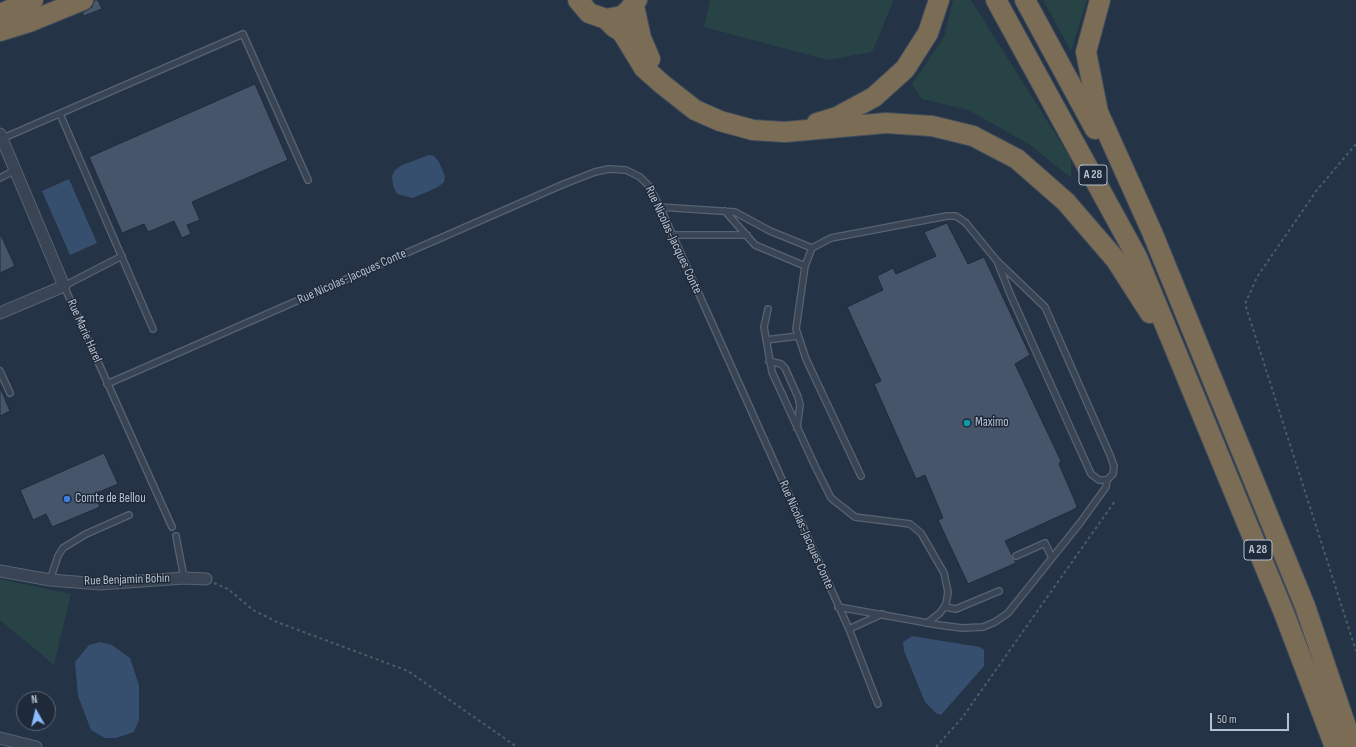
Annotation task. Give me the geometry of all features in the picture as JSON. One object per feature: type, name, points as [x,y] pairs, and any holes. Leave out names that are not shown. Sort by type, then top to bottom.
[{"type":"highway","points":[[0,14],[33,0]]},
{"type":"highway","points":[[0,31],[29,22],[83,0]]},
{"type":"highway","points":[[578,0],[589,13],[606,19],[614,28],[622,32],[644,68],[662,84],[695,110],[720,120],[753,130],[785,132],[886,123],[932,126],[972,136],[1017,159],[1066,202],[1116,260],[1178,355]]},
{"type":"highway","points":[[636,3],[641,38],[649,58],[680,90],[722,113],[748,121],[772,125],[811,124],[836,117],[874,97],[905,69],[928,33],[939,0]]},
{"type":"highway","name":"A 28","points":[[996,0],[1137,257],[1284,613],[1335,747]]},
{"type":"highway","name":"A 28","points":[[1025,0],[1152,232],[1305,606],[1353,747]]},
{"type":"highway","points":[[1100,0],[1086,52],[1098,112],[1152,232]]},
{"type":"highway","points":[[606,19],[622,16],[636,3]]},
{"type":"street","name":"Rue Marie Harel","points":[[1,138],[64,286]]},
{"type":"street","points":[[0,313],[64,286]]},
{"type":"street","name":"Rue Benjamin Bohin","points":[[0,571],[50,580],[100,584],[184,578],[206,580]]},
{"type":"street","points":[[0,738],[36,747]]},
{"type":"lane","points":[[1,138],[244,34],[308,180]]},
{"type":"lane","points":[[60,114],[153,329]]},
{"type":"lane","name":"Rue Nicolas-Jacques Conte","points":[[107,384],[564,184],[595,172],[609,169],[626,170],[640,177],[649,186],[660,207],[838,606],[878,704]]},
{"type":"lane","points":[[0,178],[15,170]]},
{"type":"lane","points":[[660,207],[735,212],[770,231],[812,248]]},
{"type":"lane","points":[[725,211],[755,245],[805,266]]},
{"type":"lane","points":[[838,606],[962,628],[983,627],[995,622],[1008,613],[1052,558],[1106,487],[1107,480],[1113,474],[1114,466],[1045,307],[998,260],[966,223],[956,216],[947,216],[831,238],[812,248],[805,266],[796,329],[806,359],[861,476]]},
{"type":"lane","points":[[672,235],[747,235]]},
{"type":"lane","points":[[64,286],[122,256]]},
{"type":"lane","points":[[998,260],[1011,296],[1091,474],[1099,480],[1107,480]]},
{"type":"lane","name":"Rue Marie Harel","points":[[64,286],[172,527]]},
{"type":"lane","points":[[768,309],[764,322],[769,361],[772,372],[831,498],[845,511],[855,517],[905,522],[910,524],[921,533],[944,573],[948,592],[946,604],[940,613],[927,623]]},
{"type":"lane","points":[[766,340],[798,336]]},
{"type":"lane","points":[[769,361],[780,364],[785,368],[798,397],[800,405],[797,428]]},
{"type":"lane","points":[[0,371],[10,393]]},
{"type":"lane","points":[[50,580],[58,556],[63,548],[86,534],[129,515]]},
{"type":"lane","points":[[176,536],[184,578]]},
{"type":"lane","points":[[1016,556],[1045,543],[1052,558]]},
{"type":"lane","points":[[944,607],[956,609],[999,591]]},
{"type":"lane","points":[[848,629],[883,614]]},
{"type":"path","points":[[1356,144],[1317,190],[1257,277],[1245,304],[1356,651]]},
{"type":"path","points":[[936,747],[962,718],[1115,501]]},
{"type":"path","points":[[206,580],[228,590],[253,610],[277,622],[408,671],[517,747]]},
{"type":"green space","points":[[710,0],[894,0],[872,52],[828,60],[704,27]]},
{"type":"green space","points":[[953,0],[971,0],[1071,159],[1071,178],[1029,144],[968,110],[922,99],[912,84],[944,37]]},
{"type":"green space","points":[[1043,0],[1087,0],[1071,51]]},
{"type":"green space","points":[[0,579],[71,594],[54,665],[0,620]]},
{"type":"water","points":[[429,155],[434,156],[439,162],[445,176],[444,182],[438,187],[413,198],[397,194],[393,186],[392,176],[395,170],[402,165]]},
{"type":"water","points":[[69,179],[97,243],[70,255],[42,191]]},
{"type":"water","points":[[912,636],[980,647],[984,650],[984,666],[941,715],[936,713],[925,702],[904,651],[903,642]]},
{"type":"water","points":[[100,642],[112,645],[130,658],[139,685],[139,720],[134,732],[116,738],[105,738],[91,730],[78,696],[75,662],[89,645]]},
{"type":"building","points":[[94,0],[98,0],[102,9],[84,16],[82,13],[92,7]]},
{"type":"building","points":[[255,84],[288,160],[192,202],[200,220],[187,225],[191,234],[182,238],[174,221],[148,232],[144,224],[122,233],[89,157]]},
{"type":"building","name":"Maximo","points":[[947,223],[968,264],[984,257],[1030,355],[1015,364],[1061,461],[1059,464],[1077,506],[1075,509],[1005,541],[1016,563],[968,584],[938,520],[943,518],[925,475],[916,479],[874,384],[881,381],[847,307],[883,290],[877,276],[893,268],[896,274],[936,256],[924,232]]},
{"type":"building","points":[[0,233],[15,266],[0,273]]},
{"type":"building","points":[[0,387],[10,411],[0,416]]},
{"type":"building","points":[[104,453],[118,484],[94,494],[100,507],[52,527],[46,514],[33,520],[20,490]]},
{"type":"place","name":"Maximo","points":[[967,423]]},
{"type":"place","name":"Comte de Bellou","points":[[67,499]]}]
